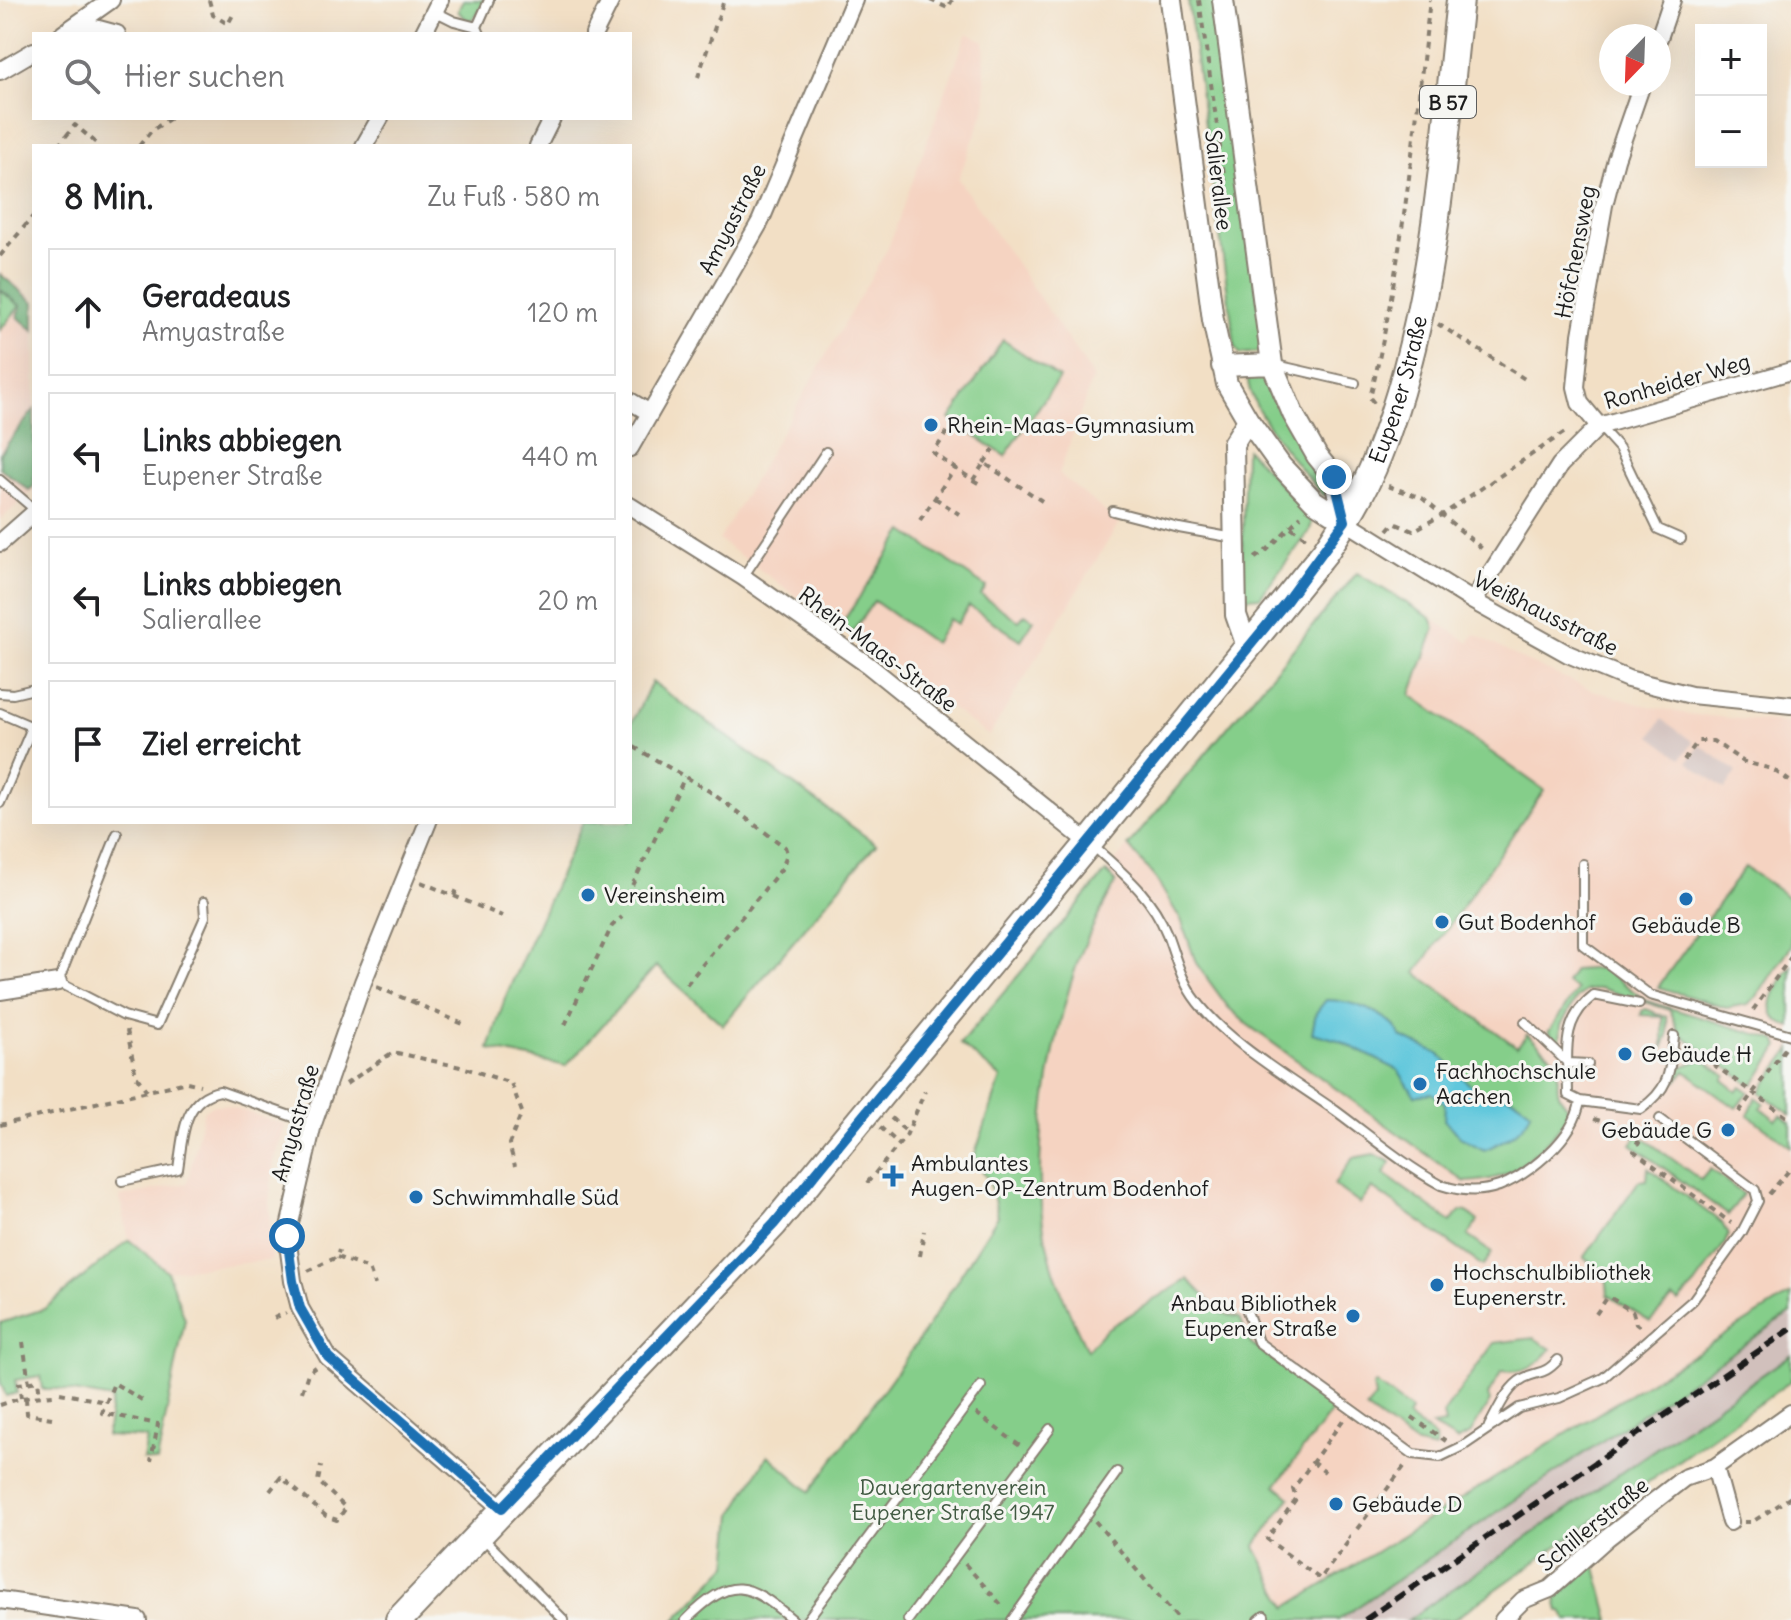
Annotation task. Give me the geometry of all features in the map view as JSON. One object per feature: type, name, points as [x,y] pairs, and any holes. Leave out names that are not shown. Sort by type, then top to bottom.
[{"type":"main road","name":"Eupener Straße","points":[[399,1620],[478,1533],[774,1224],[1325,552],[1369,476],[1390,422],[1419,312],[1460,0]]},
{"type":"street","points":[[66,32],[111,0]]},
{"type":"street","points":[[595,32],[611,0]]},
{"type":"street","name":"Amyastraße","points":[[632,444],[760,222],[854,0]]},
{"type":"street","name":"Salierallee","points":[[1171,0],[1213,320],[1227,384],[1281,466],[1314,501],[1345,521]]},
{"type":"street","name":"Salierallee","points":[[1223,0],[1272,364],[1293,414],[1317,456],[1334,477],[1345,521]]},
{"type":"street","points":[[1664,24],[1672,0]]},
{"type":"street","points":[[424,32],[437,6]]},
{"type":"street","points":[[80,24],[110,32]]},
{"type":"street","points":[[0,71],[32,52]]},
{"type":"street","name":"Höfchensweg","points":[[1599,426],[1580,403],[1576,387],[1581,335],[1604,205],[1638,96]]},
{"type":"street","points":[[365,144],[379,120]]},
{"type":"street","points":[[539,144],[551,120]]},
{"type":"street","points":[[1222,366],[1272,364]]},
{"type":"street","name":"Ronheider Weg","points":[[1473,601],[1560,465],[1599,426],[1791,371]]},
{"type":"street","points":[[632,402],[650,413]]},
{"type":"street","points":[[1248,420],[1233,444],[1236,615],[1248,649]]},
{"type":"street","name":"Rhein-Maas-Straße","points":[[632,507],[743,577],[868,665],[1089,843]]},
{"type":"street","points":[[0,543],[32,513]]},
{"type":"street","name":"Weißhausstraße","points":[[1345,521],[1473,601],[1568,654],[1628,679],[1691,695],[1791,705]]},
{"type":"street","name":"Amyastraße","points":[[427,824],[363,982],[313,1124],[287,1236],[300,1308],[328,1357],[502,1508]]},
{"type":"street","points":[[0,991],[58,982]]},
{"type":"street","name":"Schillerstraße","points":[[1503,1620],[1523,1600],[1550,1589],[1607,1538],[1684,1478],[1715,1467],[1791,1413]]},
{"type":"street","points":[[1715,1467],[1730,1522]]},
{"type":"street","points":[[0,1600],[138,1620]]},
{"type":"lane","points":[[437,6],[454,21],[479,31],[489,0]]},
{"type":"lane","points":[[1272,364],[1355,383]]},
{"type":"lane","points":[[1599,426],[1619,448],[1658,529],[1681,539]]},
{"type":"lane","points":[[743,577],[826,452]]},
{"type":"lane","points":[[0,480],[32,509]]},
{"type":"lane","points":[[1113,511],[1235,538]]},
{"type":"lane","points":[[0,693],[13,694],[32,689]]},
{"type":"lane","points":[[0,713],[28,725],[30,732],[0,803]]},
{"type":"lane","points":[[117,834],[58,982],[124,1016],[157,1025],[205,917],[204,902]]},
{"type":"lane","points":[[1089,843],[1139,888],[1155,910],[1179,971],[1193,996],[1212,1019],[1430,1179],[1456,1190],[1491,1189],[1506,1185],[1521,1177],[1552,1150],[1578,1114],[1580,1101]]},
{"type":"lane","points":[[1583,864],[1583,945],[1650,995],[1791,1038]]},
{"type":"lane","points":[[1639,1004],[1594,995],[1582,1005],[1568,1029],[1568,1095],[1580,1101],[1641,1109],[1657,1098],[1666,1081],[1674,1036]]},
{"type":"lane","points":[[1525,1022],[1568,1063],[1588,1064]]},
{"type":"lane","points":[[1661,1058],[1670,1063]]},
{"type":"lane","points":[[122,1181],[178,1169],[187,1113],[204,1096],[220,1091],[313,1124]]},
{"type":"lane","points":[[1247,1311],[1258,1342],[1413,1454],[1440,1457],[1519,1408],[1559,1398],[1603,1378],[1693,1300],[1742,1232],[1758,1201],[1755,1190],[1660,1119]]},
{"type":"lane","points":[[1486,1430],[1507,1395],[1523,1379],[1546,1372],[1558,1360]]},
{"type":"lane","points":[[807,1620],[981,1386]]},
{"type":"lane","points":[[908,1620],[1050,1429]]},
{"type":"lane","points":[[1013,1620],[1117,1472]]},
{"type":"lane","points":[[478,1533],[564,1620]]},
{"type":"lane","points":[[686,1620],[723,1589],[746,1589],[762,1595],[793,1620]]},
{"type":"path","points":[[209,0],[213,15],[228,24],[234,13]]},
{"type":"path","points":[[698,77],[724,0]]},
{"type":"path","points":[[930,0],[948,8],[952,0]]},
{"type":"path","points":[[1199,0],[1231,223]]},
{"type":"path","points":[[1390,422],[1370,398],[1402,222],[1430,0]]},
{"type":"path","points":[[60,144],[76,120]]},
{"type":"path","points":[[141,144],[152,130],[168,120]]},
{"type":"path","points":[[75,125],[94,141],[92,144]]},
{"type":"path","points":[[0,256],[32,217]]},
{"type":"path","points":[[1419,312],[1528,381]]},
{"type":"path","points":[[954,422],[933,453],[980,484]]},
{"type":"path","points":[[1377,543],[1394,523],[1413,531],[1442,515],[1564,431],[1599,426]]},
{"type":"path","points":[[973,480],[994,449]]},
{"type":"path","points":[[984,463],[1042,501]]},
{"type":"path","points":[[920,520],[955,468]]},
{"type":"path","points":[[1369,476],[1391,488],[1422,498],[1497,562]]},
{"type":"path","points":[[935,498],[959,514]]},
{"type":"path","points":[[1234,572],[1267,550],[1314,501]]},
{"type":"path","points":[[1684,760],[1698,741],[1713,741],[1744,762],[1772,769],[1791,782]]},
{"type":"path","points":[[634,747],[709,791],[785,847],[787,853],[783,867],[685,986]]},
{"type":"path","points":[[627,896],[685,777]]},
{"type":"path","points":[[406,876],[502,916]]},
{"type":"path","points":[[454,896],[458,887]]},
{"type":"path","points":[[565,1025],[612,926],[622,917]]},
{"type":"path","points":[[1744,1022],[1791,957]]},
{"type":"path","points":[[363,982],[463,1024]]},
{"type":"path","points":[[413,1002],[416,996]]},
{"type":"path","points":[[124,1016],[136,1076],[147,1091]]},
{"type":"path","points":[[1739,1112],[1791,1038]]},
{"type":"path","points":[[323,1097],[393,1052],[465,1068],[511,1083],[522,1112],[509,1144],[515,1166]]},
{"type":"path","points":[[1670,1063],[1699,1054],[1791,1120]]},
{"type":"path","points":[[0,1125],[187,1082],[220,1091]]},
{"type":"path","points":[[867,1183],[906,1136],[925,1091]]},
{"type":"path","points":[[910,1099],[920,1103]]},
{"type":"path","points":[[1578,1114],[1612,1124],[1639,1143],[1634,1151],[1742,1232]]},
{"type":"path","points":[[1758,1201],[1773,1191],[1791,1168]]},
{"type":"path","points":[[920,1256],[924,1231]]},
{"type":"path","points":[[337,1257],[339,1250]]},
{"type":"path","points":[[293,1281],[320,1263],[337,1257],[369,1269],[375,1285]]},
{"type":"path","points":[[1596,1314],[1607,1298],[1611,1298],[1633,1312],[1636,1324],[1651,1336]]},
{"type":"path","points":[[23,1342],[29,1383]]},
{"type":"path","points":[[302,1392],[308,1373],[328,1357]]},
{"type":"path","points":[[40,1395],[38,1381],[19,1384],[27,1414],[52,1418]]},
{"type":"path","points":[[142,1400],[114,1383],[102,1413],[158,1424],[151,1461]]},
{"type":"path","points":[[60,1393],[106,1402]]},
{"type":"path","points":[[0,1405],[24,1398],[53,1395]]},
{"type":"path","points":[[966,1405],[1031,1455]]},
{"type":"path","points":[[1348,1536],[1351,1538],[1320,1579],[1267,1539],[1296,1499],[1293,1489],[1351,1408]]},
{"type":"path","points":[[1412,1417],[1457,1449]]},
{"type":"path","points":[[1357,1529],[1413,1454]]},
{"type":"path","points":[[1312,1462],[1325,1472]]},
{"type":"path","points":[[270,1491],[281,1477],[326,1516],[337,1520],[346,1508],[318,1481],[321,1466]]},
{"type":"path","points":[[1752,1522],[1791,1497]]},
{"type":"path","points":[[1088,1513],[1179,1620]]},
{"type":"path","points":[[957,1554],[1013,1620]]},
{"type":"shaded area","name":"Rhein-Maas-Gymnasium","points":[[967,33],[984,41],[986,107],[958,179],[1093,376],[1059,474],[1119,523],[989,736],[719,540],[888,248]]},
{"type":"shaded area","points":[[0,271],[32,297],[32,492],[0,520]]},
{"type":"shaded area","name":"Fachhochschule Aachen","points":[[1357,573],[1469,642],[1475,634],[1523,660],[1592,690],[1687,714],[1791,724],[1791,1294],[1288,1608],[1278,1586],[1087,1350],[1054,1274],[1040,1193],[1040,1152],[1054,1060],[1075,970],[1091,929],[1116,882],[1106,872]]},
{"type":"shaded area","points":[[1662,719],[1693,742],[1681,758],[1651,736]]},
{"type":"shaded area","points":[[1700,745],[1737,772],[1725,789],[1688,762]]},
{"type":"shaded area","points":[[214,1105],[226,1105],[286,1125],[274,1162],[269,1202],[272,1260],[167,1271],[129,1240],[120,1197],[187,1183],[204,1110]]},
{"type":"shaded area","points":[[1791,1313],[1791,1355],[1408,1620],[1338,1620]]},
{"type":"green space","points":[[463,0],[484,0],[472,20],[464,18],[458,11]]},
{"type":"green space","points":[[1188,0],[1217,0],[1264,348],[1259,352],[1240,354],[1235,346]]},
{"type":"green space","points":[[0,274],[32,300],[32,329],[18,317],[21,306],[0,289]]},
{"type":"green space","points":[[0,290],[20,306],[0,330]]},
{"type":"green space","points":[[1003,340],[1059,378],[1005,456],[950,419]]},
{"type":"green space","points":[[1265,369],[1332,488],[1331,495],[1323,495],[1263,418],[1249,385],[1249,373]]},
{"type":"green space","points":[[32,413],[32,488],[29,490],[0,468],[0,453]]},
{"type":"green space","points":[[1247,449],[1308,514],[1312,523],[1309,532],[1260,597],[1246,598],[1241,591]]},
{"type":"green space","points":[[904,531],[986,587],[981,595],[1019,621],[1025,614],[1034,620],[1021,640],[969,606],[957,624],[949,619],[934,643],[874,601],[851,634],[840,626]]},
{"type":"green space","points":[[1357,573],[1431,618],[1435,628],[1411,695],[1544,790],[1416,973],[1517,1047],[1527,1034],[1559,1063],[1558,1087],[1568,1108],[1566,1117],[1553,1136],[1533,1154],[1515,1169],[1492,1179],[1465,1182],[1248,1025],[1228,1007],[1196,963],[1182,922],[1156,879],[1128,846]]},
{"type":"green space","points":[[652,682],[876,844],[723,1025],[656,966],[566,1066],[489,1049],[505,998],[582,824],[632,824],[632,722]]},
{"type":"green space","points":[[1745,867],[1791,899],[1791,946],[1757,996],[1748,1004],[1726,1008],[1658,987]]},
{"type":"green space","name":"Dauergartenverein Eupener Straße 1947","points":[[1106,872],[1116,882],[1088,936],[1075,970],[1058,1032],[1045,1102],[1040,1172],[1048,1250],[1062,1294],[1087,1350],[1105,1330],[1188,1279],[1221,1313],[1240,1318],[1251,1344],[1336,1406],[1276,1485],[1290,1497],[1255,1547],[1287,1607],[1791,1294],[1791,1313],[1338,1620],[675,1620],[728,1565],[733,1514],[768,1455],[810,1492],[919,1340],[998,1216],[990,1183],[974,1157],[1001,1078],[960,1044]]},
{"type":"green space","points":[[1791,966],[1791,1027],[1780,1022],[1771,1008],[1775,991]]},
{"type":"green space","points":[[1602,968],[1647,1001],[1776,1040],[1779,1046],[1755,1083],[1750,1084],[1680,1034],[1670,1010],[1600,988],[1585,991],[1576,999],[1561,1025],[1560,1043],[1548,1032],[1577,990],[1566,983],[1574,970]]},
{"type":"green space","points":[[1646,1009],[1667,1017],[1668,1035],[1663,1049],[1663,1016],[1641,1015]]},
{"type":"green space","points":[[1791,1049],[1791,1115],[1760,1092]]},
{"type":"green space","points":[[1702,1059],[1726,1076],[1723,1080],[1737,1091],[1741,1086],[1749,1092],[1736,1108],[1685,1071],[1676,1082],[1679,1068]]},
{"type":"green space","points":[[1756,1097],[1764,1103],[1761,1108],[1776,1120],[1781,1115],[1791,1122],[1791,1147],[1748,1115]]},
{"type":"green space","points":[[1638,1134],[1701,1180],[1710,1169],[1743,1194],[1728,1215],[1631,1144]]},
{"type":"green space","points":[[1374,1154],[1391,1162],[1384,1174],[1451,1222],[1460,1211],[1467,1212],[1478,1221],[1468,1236],[1492,1253],[1483,1266],[1372,1188],[1360,1204],[1334,1185],[1353,1158]]},
{"type":"green space","points":[[1648,1168],[1722,1223],[1728,1235],[1695,1285],[1679,1302],[1673,1298],[1650,1322],[1608,1295],[1606,1273],[1584,1258],[1639,1181],[1647,1180]]},
{"type":"green space","points":[[129,1240],[167,1271],[185,1319],[157,1462],[143,1460],[147,1438],[106,1436],[112,1399],[42,1389],[40,1376],[15,1380],[17,1393],[6,1396],[0,1381],[0,1323],[44,1309]]},
{"type":"green space","points":[[1534,1338],[1551,1349],[1530,1368],[1502,1371],[1488,1395],[1490,1401],[1470,1434],[1457,1441],[1432,1426],[1445,1424],[1443,1414],[1494,1343]]},
{"type":"green space","points":[[1791,1355],[1791,1381],[1453,1620],[1408,1620]]},
{"type":"green space","points":[[1376,1384],[1411,1410],[1407,1417],[1435,1438],[1436,1449],[1417,1445],[1366,1409],[1375,1397],[1373,1386]]},
{"type":"green space","points":[[1595,1564],[1610,1620],[1567,1620],[1559,1612],[1556,1598]]},
{"type":"water","points":[[1326,1000],[1357,1005],[1379,1015],[1389,1021],[1401,1037],[1439,1054],[1482,1097],[1503,1095],[1513,1098],[1531,1111],[1528,1118],[1512,1135],[1484,1150],[1460,1137],[1444,1120],[1445,1104],[1432,1093],[1415,1096],[1398,1070],[1338,1040],[1312,1033],[1316,1013]]},
{"type":"railway","points":[[1365,1620],[1791,1329]]},
{"type":"place","name":"Rhein-Maas-Gymnasium","points":[[931,425]]},
{"type":"place","name":"Vereinsheim","points":[[588,895]]},
{"type":"place","name":"Gebäude B","points":[[1686,899]]},
{"type":"place","name":"Gut Bodenhof","points":[[1442,922]]},
{"type":"place","name":"Gebäude H","points":[[1625,1054]]},
{"type":"place","name":"Fachhochschule Aachen","points":[[1420,1084]]},
{"type":"place","name":"Gebäude G","points":[[1728,1130]]},
{"type":"place","name":"Ambulantes Augen-OP-Zentrum Bodenhof","points":[[893,1176]]},
{"type":"place","name":"Schwimmhalle Süd","points":[[416,1197]]},
{"type":"place","name":"Hochschulbibliothek Eupenerstr.","points":[[1437,1285]]},
{"type":"place","name":"Anbau Bibliothek Eupener Straße","points":[[1353,1316]]},
{"type":"place","name":"Gebäude D","points":[[1336,1504]]},
{"type":"route","points":[[287,1236],[300,1308],[328,1357],[502,1508],[774,1224],[1285,603],[1345,521],[1334,477]]}]
